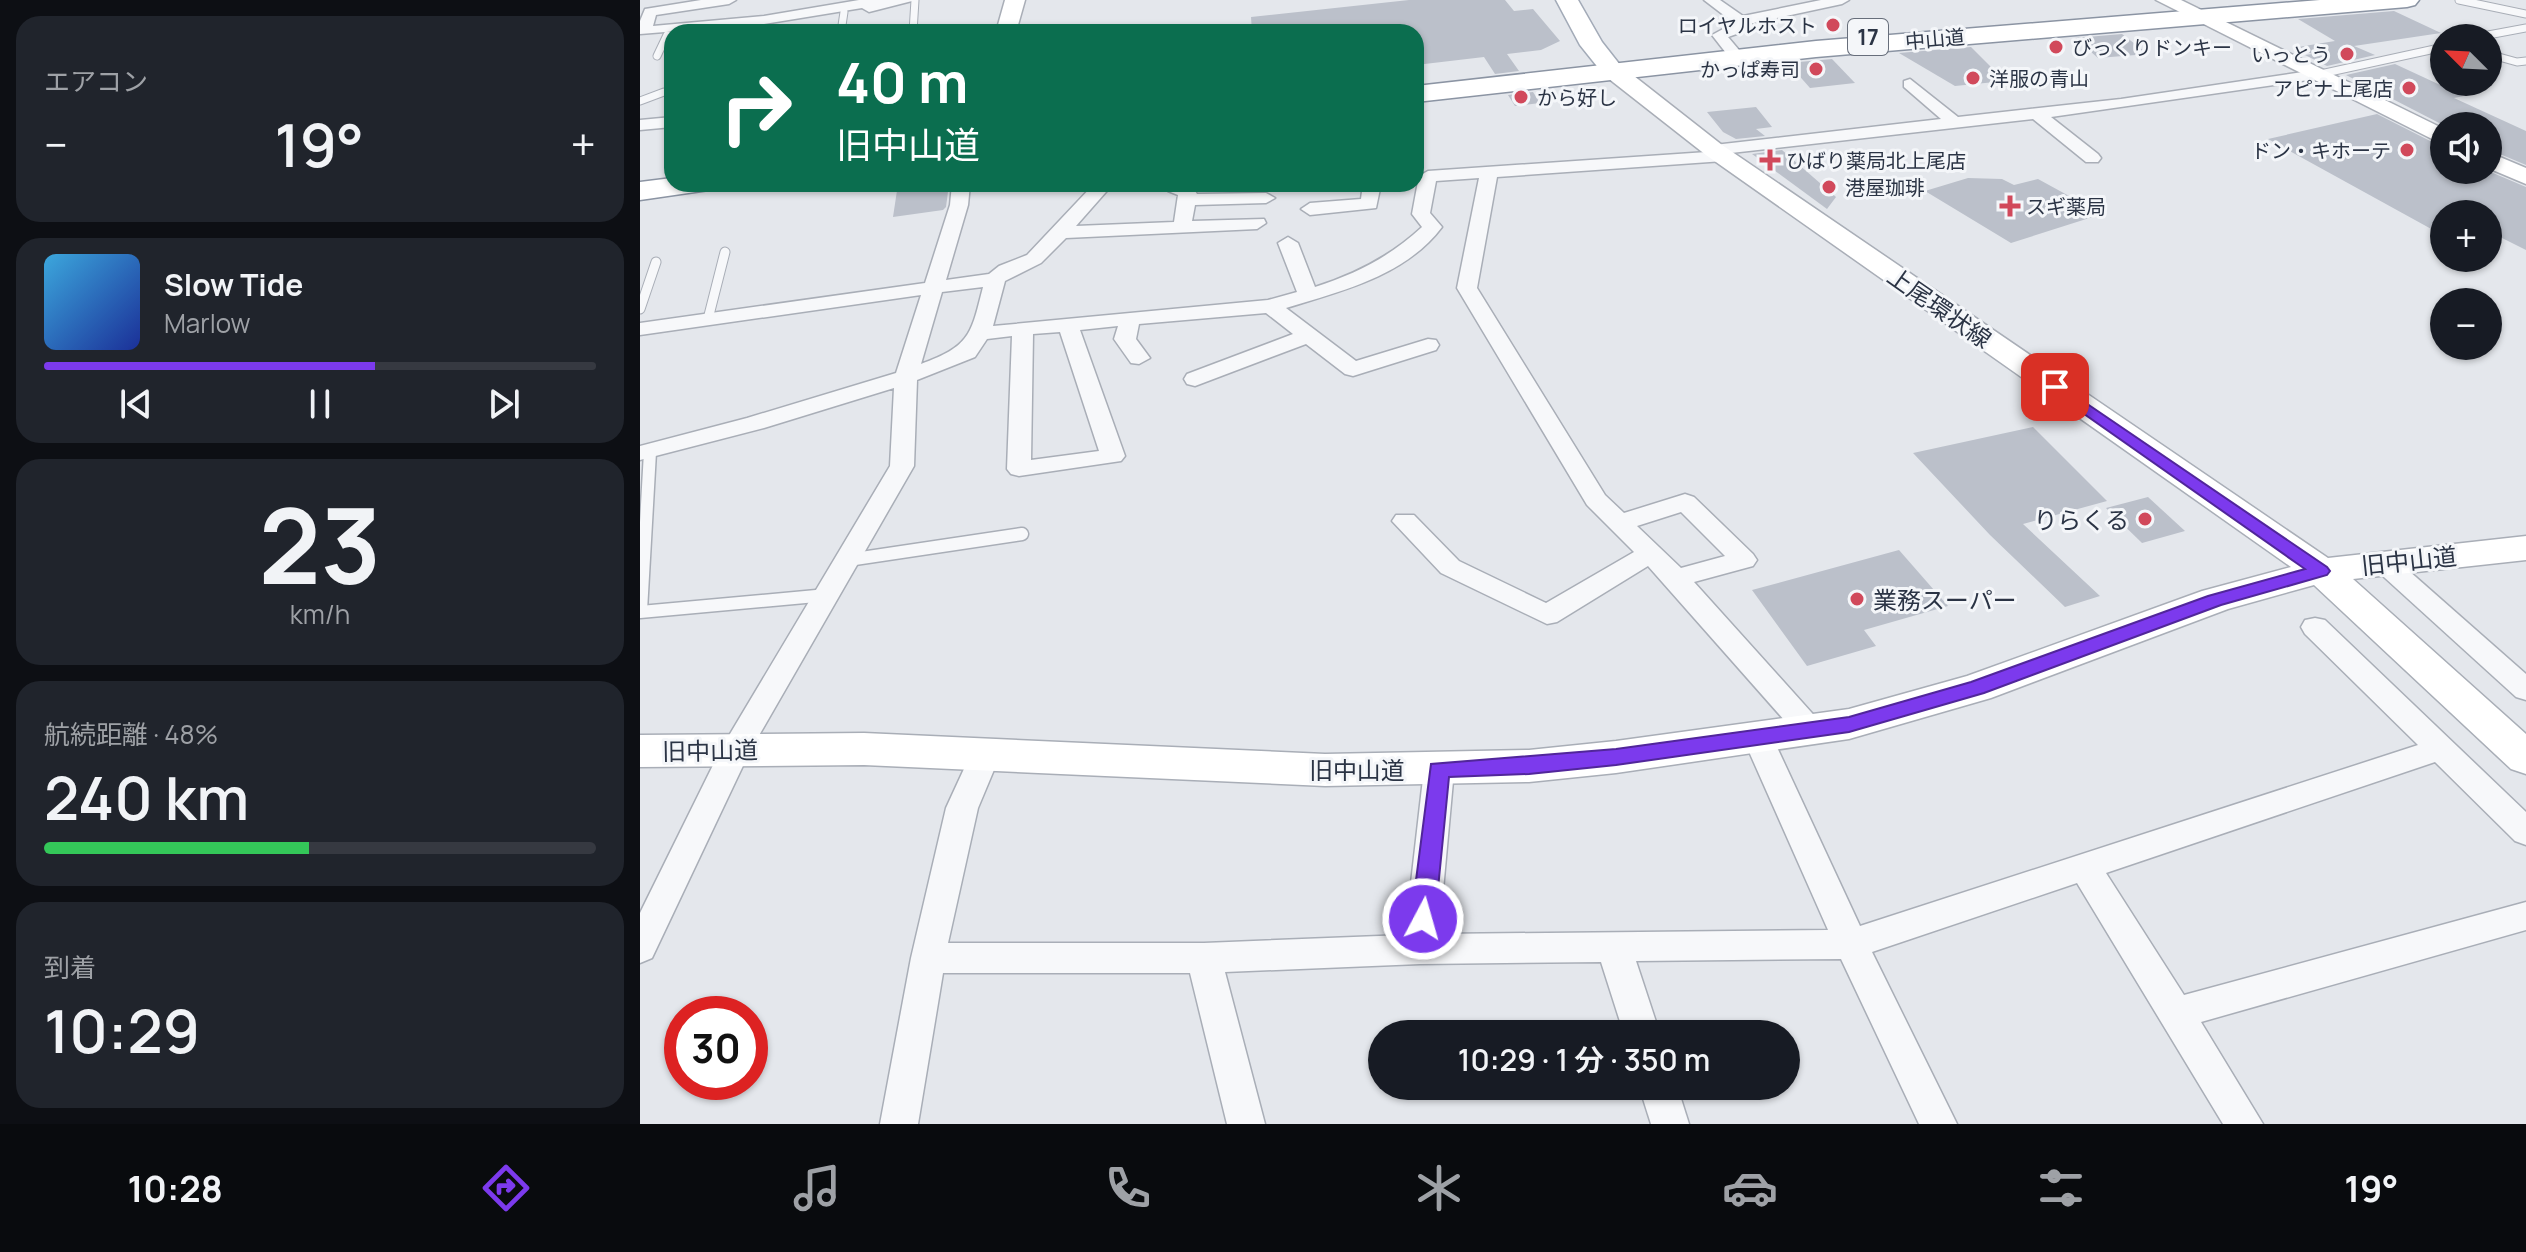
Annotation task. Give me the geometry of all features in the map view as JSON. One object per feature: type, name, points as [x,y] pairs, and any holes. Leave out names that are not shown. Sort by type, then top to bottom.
[{"type":"highway","name":"中山道","points":[[1424,93],[1731,50],[2183,9],[2322,0]]},
{"type":"highway","name":"中山道","points":[[1424,85],[2183,9],[2407,0]]},
{"type":"highway","points":[[640,183],[664,180]]},
{"type":"highway","points":[[640,191],[664,188]]},
{"type":"main road","points":[[1008,24],[1015,0]]},
{"type":"main road","points":[[1567,0],[1608,66]]},
{"type":"main road","points":[[2183,9],[2430,131]]},
{"type":"main road","name":"上尾環状線","points":[[1608,66],[1719,153],[2321,571],[2526,758]]},
{"type":"main road","points":[[2502,166],[2526,177]]},
{"type":"main road","name":"旧中山道","points":[[640,751],[736,749],[986,753],[1325,770],[1529,766],[1849,724],[1977,688],[2215,600],[2321,571],[2526,548]]},
{"type":"street","points":[[642,31],[650,12],[729,0]]},
{"type":"street","points":[[720,24],[764,20],[885,0]]},
{"type":"street","points":[[780,24],[909,0]]},
{"type":"street","points":[[1711,0],[1740,21],[1743,27],[1719,35],[1731,50]]},
{"type":"street","points":[[1740,21],[1842,0]]},
{"type":"street","points":[[642,31],[664,29]]},
{"type":"street","points":[[642,31],[664,33]]},
{"type":"street","points":[[981,333],[1270,306],[1352,282],[1403,255],[1433,227],[1421,214],[1428,176],[1489,174],[1719,153],[2316,75]]},
{"type":"street","points":[[1910,84],[1955,123]]},
{"type":"street","points":[[2036,113],[2092,158]]},
{"type":"street","points":[[640,125],[664,122]]},
{"type":"street","points":[[1489,174],[1467,288],[1596,500],[1676,578],[1810,730]]},
{"type":"street","points":[[641,940],[736,749],[902,466],[906,377],[959,205],[960,192]]},
{"type":"street","points":[[645,452],[906,377],[964,354],[981,333],[995,279],[1005,268],[1037,258],[1094,192]]},
{"type":"street","points":[[1182,227],[1188,193],[1186,192]]},
{"type":"street","points":[[1310,209],[1370,204],[1371,192]]},
{"type":"street","points":[[1187,200],[1266,198]]},
{"type":"street","points":[[1058,233],[1257,223]]},
{"type":"street","points":[[1288,243],[1308,295]]},
{"type":"street","points":[[640,329],[995,279]]},
{"type":"street","points":[[1270,306],[1353,369],[1428,345]]},
{"type":"street","points":[[1130,319],[1125,339],[1139,358]]},
{"type":"street","points":[[1023,329],[1019,469],[1113,456],[1068,325]]},
{"type":"street","points":[[1195,379],[1309,335]]},
{"type":"street","points":[[1620,523],[1685,502],[1744,560],[1676,578]]},
{"type":"street","points":[[1405,521],[1450,567],[1547,615],[1651,553]]},
{"type":"street","points":[[2383,562],[2526,690]]},
{"type":"street","points":[[2315,627],[2526,832]]},
{"type":"street","points":[[1758,738],[1851,944],[1938,1124]]},
{"type":"street","points":[[928,958],[1204,958],[1420,949],[1851,944],[2440,749]]},
{"type":"street","points":[[899,1124],[928,958],[962,808],[986,753]]},
{"type":"street","points":[[1420,949],[1439,770]]},
{"type":"street","points":[[2085,867],[2244,1124]]},
{"type":"street","points":[[2176,1013],[2526,916]]},
{"type":"street","points":[[1614,948],[1637,1020]]},
{"type":"street","points":[[1204,958],[1246,1124]]},
{"type":"lane","points":[[914,24],[915,0]]},
{"type":"lane","points":[[2459,0],[2526,14]]},
{"type":"lane","points":[[842,24],[844,12]]},
{"type":"lane","points":[[2502,32],[2526,28]]},
{"type":"lane","points":[[657,56],[664,43]]},
{"type":"lane","points":[[2316,75],[2430,50]]},
{"type":"lane","points":[[2502,58],[2526,61]]},
{"type":"lane","points":[[640,101],[664,92]]},
{"type":"lane","points":[[708,319],[725,252]]},
{"type":"lane","points":[[640,309],[656,262]]},
{"type":"lane","points":[[645,452],[641,612],[827,595]]},
{"type":"lane","points":[[848,560],[1022,534]]},
{"type":"building","points":[[1409,0],[1505,0],[1514,11],[1533,9],[1560,41],[1541,50],[1507,54],[1519,71],[1495,74],[1484,57],[1424,64],[1424,24],[1251,24],[1251,17]]},
{"type":"building","points":[[2394,11],[2430,28],[2430,35],[2354,46],[2375,55],[2327,66],[2305,55],[2312,54],[2298,47],[2335,41],[2298,19]]},
{"type":"building","points":[[2122,34],[2148,54],[2098,58],[2075,38]]},
{"type":"building","points":[[1971,47],[2005,81],[1955,86],[1899,53]]},
{"type":"building","points":[[1832,59],[1855,83],[1810,88],[1788,63]]},
{"type":"building","points":[[2395,64],[2430,80],[2430,96],[2464,96],[2454,98],[2485,112],[2430,112],[2430,118],[2346,75]]},
{"type":"building","points":[[1533,92],[1540,103],[1515,106],[1508,95]]},
{"type":"building","points":[[1756,107],[1772,127],[1756,129],[1765,136],[1736,139],[1723,132],[1707,112]]},
{"type":"building","points":[[2377,114],[2430,141],[2430,184],[2502,184],[2502,177],[2526,187],[2526,250],[2502,238],[2502,200],[2430,200],[2430,228],[2268,139]]},
{"type":"building","points":[[2502,120],[2526,131],[2526,165],[2502,155]]},
{"type":"building","points":[[1782,150],[1836,197],[1827,209],[1752,154]]},
{"type":"building","points":[[1968,178],[2002,179],[2014,185],[2038,179],[2102,214],[2011,243],[1925,191]]},
{"type":"building","points":[[897,192],[948,192],[943,210],[893,217]]},
{"type":"building","points":[[2033,427],[2107,501],[2023,524],[2100,596],[2065,607],[1990,535],[1913,453]]},
{"type":"building","points":[[2148,497],[2185,531],[2142,543],[2106,508]]},
{"type":"building","points":[[1899,550],[1948,606],[1864,630],[1876,646],[1807,666],[1752,590]]},
{"type":"place","name":"ロイヤルホスト","points":[[1833,25]]},
{"type":"place","name":"びっくりドンキー","points":[[2056,47]]},
{"type":"place","name":"いっとう","points":[[2347,54]]},
{"type":"place","name":"かっぱ寿司","points":[[1816,69]]},
{"type":"place","name":"洋服の青山","points":[[1973,78]]},
{"type":"place","name":"アピナ上尾店","points":[[2409,88]]},
{"type":"place","name":"から好し","points":[[1521,97]]},
{"type":"place","name":"ドン・キホーテ","points":[[2407,150]]},
{"type":"place","name":"ひばり薬局北上尾店","points":[[1770,160]]},
{"type":"place","name":"港屋珈琲","points":[[1829,187]]},
{"type":"place","name":"スギ薬局","points":[[2010,206]]},
{"type":"place","name":"りらくる","points":[[2145,519]]},
{"type":"place","name":"業務スーパー","points":[[1857,599]]},
{"type":"route","points":[[1423,919],[1439,770],[1529,766],[1616,757],[1849,724],[1977,688],[2215,600],[2321,571],[2055,387]]}]
